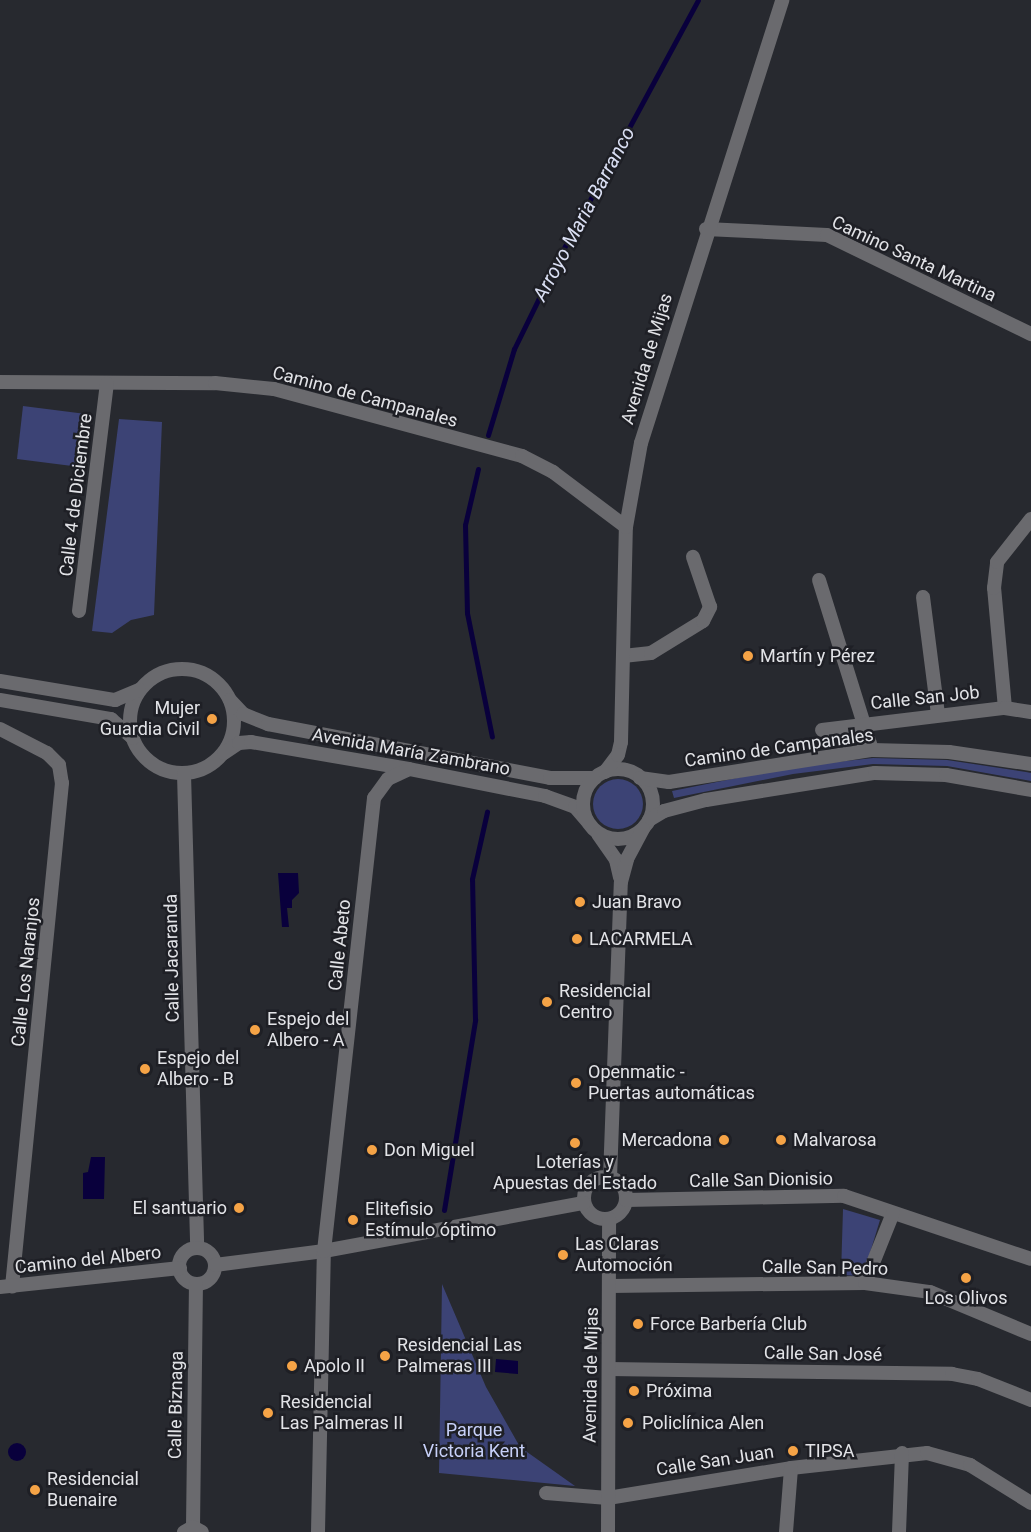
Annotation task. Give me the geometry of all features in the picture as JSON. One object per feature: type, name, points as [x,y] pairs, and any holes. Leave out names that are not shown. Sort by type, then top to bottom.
[{"type":"street","name":"Avenida de Mijas","points":[[600,775],[618,755],[621,742],[626,527],[641,443],[706,229],[782,0]]},
{"type":"street","name":"Camino Santa Martina","points":[[706,229],[827,235],[1031,334]]},
{"type":"street","name":"Camino de Campanales","points":[[0,382],[215,383],[274,389],[522,456],[553,472],[626,527]]},
{"type":"street","name":"Calle 4 de Diciembre","points":[[80,611],[107,384]]},
{"type":"street","points":[[1005,708],[995,579],[997,562],[1031,520]]},
{"type":"street","points":[[623,656],[651,653],[703,621],[710,607],[693,557]]},
{"type":"street","points":[[819,580],[872,750]]},
{"type":"street","points":[[923,597],[938,714]]},
{"type":"street","points":[[0,700],[111,719],[133,738],[152,763],[184,774],[212,764],[224,753],[235,728],[230,700],[220,685],[206,674],[188,669],[154,677],[141,689],[133,703],[133,738]]},
{"type":"street","points":[[0,681],[116,700],[141,689]]},
{"type":"street","name":"Avenida María Zambrano","points":[[230,700],[243,714],[268,724],[550,778],[600,775]]},
{"type":"street","name":"Calle San Job","points":[[822,730],[865,722],[1005,708],[1031,712]]},
{"type":"street","name":"Calle Los Naranjos","points":[[0,729],[47,753],[59,765],[62,783],[6,1287]]},
{"type":"street","name":"Avenida María Zambrano","points":[[224,753],[239,743],[251,742],[409,769],[545,796],[575,807],[591,826]]},
{"type":"street","name":"Avenida de Mijas","points":[[621,742],[639,777]]},
{"type":"street","name":"Camino de Campanales","points":[[639,777],[669,782],[872,750],[949,752],[1030,760]]},
{"type":"street","name":"Calle Abeto","points":[[318,1532],[324,1251],[374,798],[388,779],[409,769]]},
{"type":"street","points":[[610,1178],[621,882],[627,859],[646,825],[652,797],[639,777],[623,770],[600,775],[583,799],[591,826],[616,860],[621,882]]},
{"type":"street","name":"Camino de Campanales","points":[[646,825],[664,811],[706,800],[875,773],[946,775],[1031,790]]},
{"type":"street","name":"Calle Jacaranda","points":[[184,774],[196,1248]]},
{"type":"street","points":[[591,826],[614,839],[624,839],[646,825]]},
{"type":"street","points":[[600,1178],[610,1178],[623,1189],[626,1200],[619,1214],[609,1219],[594,1216],[584,1203],[589,1184],[600,1178]]},
{"type":"street","name":"Calle San Dionisio","points":[[626,1200],[844,1196],[1031,1259]]},
{"type":"street","points":[[215,1265],[324,1251],[584,1203]]},
{"type":"street","points":[[865,1283],[892,1213]]},
{"type":"street","name":"Avenida de Mijas","points":[[608,1532],[609,1219]]},
{"type":"street","points":[[196,1248],[211,1254],[215,1265],[208,1280],[196,1284],[187,1281],[180,1268],[183,1255],[196,1248]]},
{"type":"street","name":"Camino del Albero","points":[[6,1287],[180,1268]]},
{"type":"street","name":"Calle San Pedro","points":[[610,1286],[865,1283],[930,1292],[1031,1334]]},
{"type":"street","name":"Calle Biznaga","points":[[193,1530],[196,1284]]},
{"type":"street","name":"Calle San José","points":[[609,1369],[952,1374],[978,1379],[1031,1400]]},
{"type":"street","points":[[899,1532],[902,1453]]},
{"type":"street","name":"Calle San Juan","points":[[546,1493],[608,1498],[791,1468],[902,1453],[927,1453],[970,1465],[1031,1503]]},
{"type":"street","points":[[786,1532],[791,1468]]},
{"type":"green space","points":[[23,406],[86,414],[80,467],[17,459]]},
{"type":"green space","points":[[119,419],[162,422],[154,615],[131,620],[112,633],[92,631]]},
{"type":"green space","points":[[873,758],[947,760],[1031,773],[1031,781],[947,766],[873,764],[793,774],[674,798],[672,791],[791,767]]},
{"type":"green space","points":[[613,779],[623,779],[636,786],[643,799],[643,809],[636,822],[623,829],[613,829],[604,825],[597,818],[593,809],[593,799],[597,790],[604,783]]},
{"type":"green space","points":[[843,1209],[880,1220],[863,1276],[841,1275]]},
{"type":"green space","name":"Parque Victoria Kent","points":[[442,1284],[486,1387],[520,1447],[575,1486],[439,1473]]},
{"type":"shaded area","points":[[278,873],[298,873],[299,893],[292,900],[292,908],[287,908],[289,927],[282,927]]},
{"type":"shaded area","points":[[91,1157],[105,1157],[104,1199],[83,1199],[83,1173],[88,1172]]},
{"type":"shaded area","points":[[496,1359],[518,1361],[518,1374],[495,1372]]},
{"type":"shaded area","points":[[17,1443],[23,1446],[26,1452],[23,1458],[17,1461],[11,1458],[8,1452],[11,1446]]},
{"type":"waterway","name":"Arroyo Maria Barranco","points":[[488,435],[514,349],[558,259],[698,0]]},
{"type":"waterway","name":"Arroyo Maria Barranco","points":[[478,469],[465,525],[467,613],[492,737]]},
{"type":"waterway","name":"Arroyo Maria Barranco","points":[[444,1210],[475,1020],[472,879],[487,812]]},
{"type":"place","name":"Martín y Pérez","points":[[748,656]]},
{"type":"place","name":"Mujer Guardia Civil","points":[[212,719]]},
{"type":"place","name":"Juan Bravo","points":[[580,902]]},
{"type":"place","name":"LACARMELA","points":[[577,939]]},
{"type":"place","name":"Residencial Centro","points":[[547,1002]]},
{"type":"place","name":"Espejo del Albero - A","points":[[255,1030]]},
{"type":"place","name":"Espejo del Albero - B","points":[[145,1069]]},
{"type":"place","name":"Openmatic - Puertas automáticas","points":[[576,1083]]},
{"type":"place","name":"Mercadona","points":[[724,1140]]},
{"type":"place","name":"Malvarosa","points":[[781,1140]]},
{"type":"place","name":"Loterías y Apuestas del Estado","points":[[575,1143]]},
{"type":"place","name":"Don Miguel","points":[[372,1150]]},
{"type":"place","name":"El santuario","points":[[239,1208]]},
{"type":"place","name":"Elitefisio Estímulo óptimo","points":[[353,1220]]},
{"type":"place","name":"Las Claras Automoción","points":[[563,1255]]},
{"type":"place","name":"Los Olivos","points":[[966,1278]]},
{"type":"place","name":"Force Barbería Club","points":[[638,1324]]},
{"type":"place","name":"Residencial Las Palmeras III","points":[[385,1356]]},
{"type":"place","name":"Apolo II","points":[[292,1366]]},
{"type":"place","name":"Próxima","points":[[634,1391]]},
{"type":"place","name":"Residencial Las Palmeras II","points":[[268,1413]]},
{"type":"place","name":"Policlínica Alen","points":[[628,1423]]},
{"type":"place","name":"TIPSA","points":[[793,1451]]},
{"type":"place","name":"Residencial Buenaire","points":[[35,1490]]}]
